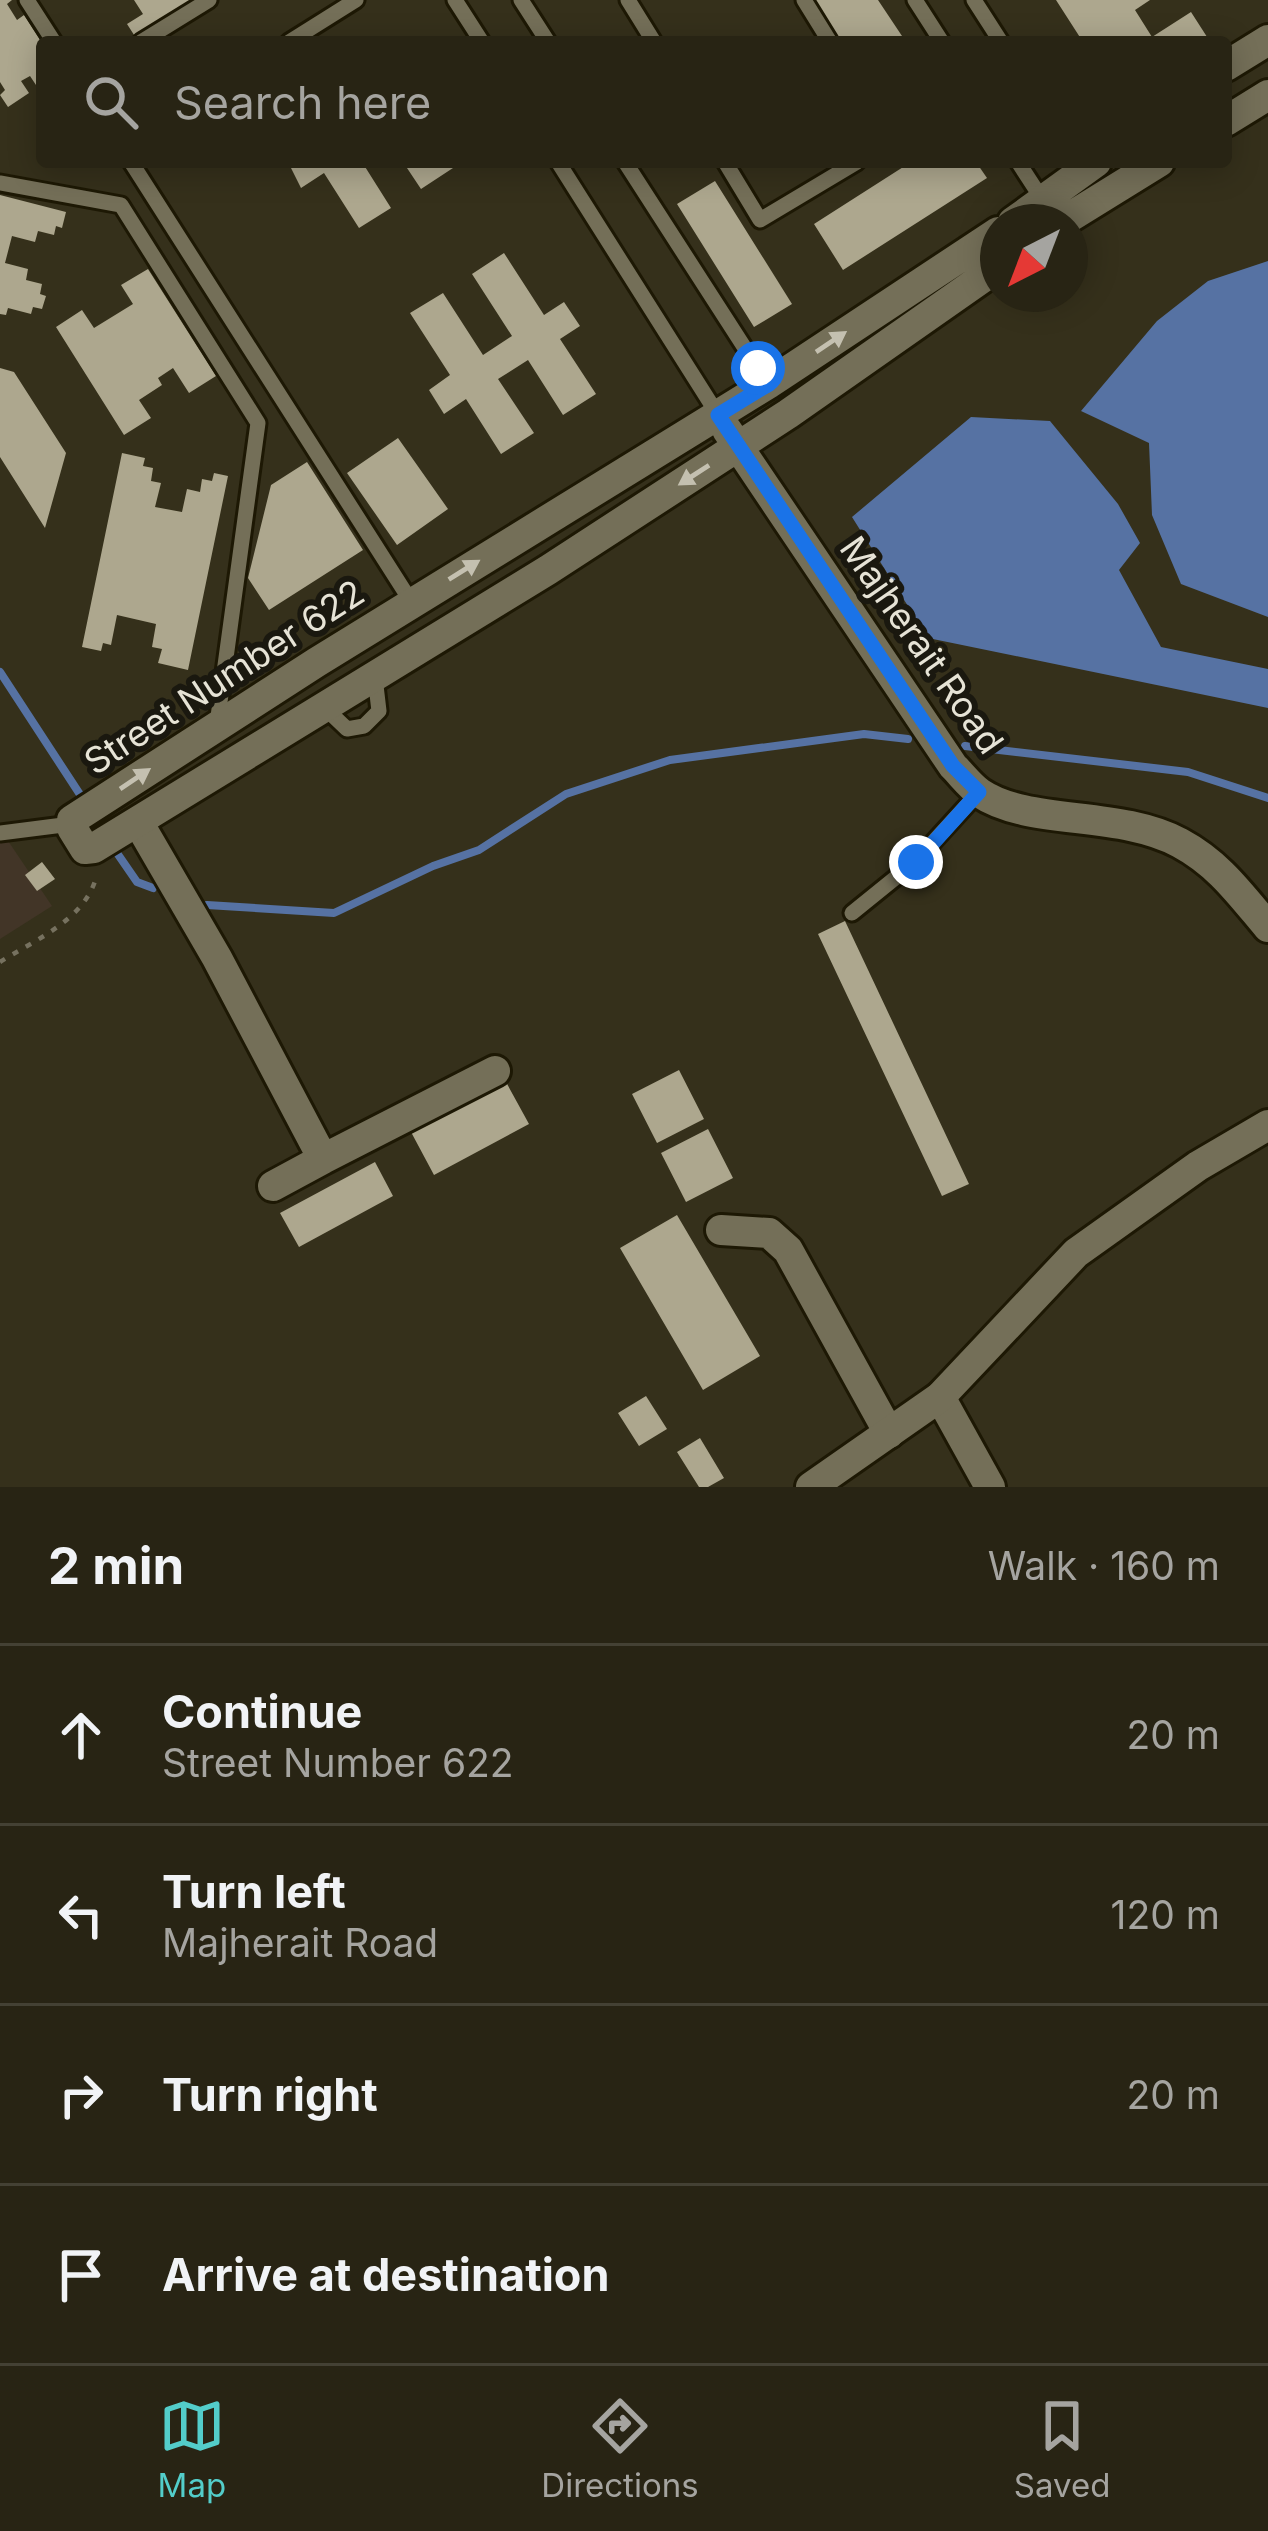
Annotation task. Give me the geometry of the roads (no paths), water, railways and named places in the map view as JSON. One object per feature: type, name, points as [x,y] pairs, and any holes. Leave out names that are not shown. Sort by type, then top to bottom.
[{"type":"street","points":[[1232,62],[1268,40]]},
{"type":"street","points":[[1232,117],[1268,95]]},
{"type":"street","points":[[1058,204],[1083,168]]},
{"type":"street","points":[[1070,204],[1146,168]]},
{"type":"street","name":"Street Number 622","points":[[980,244],[769,384],[218,724],[71,824],[85,849],[94,848],[333,704],[737,446],[980,278]]},
{"type":"street","name":"Majherait Road","points":[[718,415],[953,766],[979,792],[1006,806],[1141,827],[1177,841],[1215,864],[1268,927]]},
{"type":"street","points":[[317,662],[333,704]]},
{"type":"street","points":[[138,822],[217,958],[322,1159]]},
{"type":"street","points":[[273,1186],[495,1071]]},
{"type":"street","points":[[811,1487],[940,1397],[1076,1253],[1198,1166],[1268,1125]]},
{"type":"street","points":[[721,1230],[769,1233],[788,1250],[889,1433]]},
{"type":"street","points":[[940,1397],[990,1487]]},
{"type":"lane","points":[[26,0],[50,36]]},
{"type":"lane","points":[[151,36],[209,0]]},
{"type":"lane","points":[[299,36],[356,0]]},
{"type":"lane","points":[[455,0],[478,36]]},
{"type":"lane","points":[[521,0],[544,36]]},
{"type":"lane","points":[[628,0],[649,36]]},
{"type":"lane","points":[[804,0],[826,36]]},
{"type":"lane","points":[[915,0],[937,36]]},
{"type":"lane","points":[[974,0],[997,36]]},
{"type":"lane","points":[[135,168],[412,603]]},
{"type":"lane","points":[[562,168],[718,415]]},
{"type":"lane","points":[[630,168],[769,384]]},
{"type":"lane","points":[[729,168],[760,220],[847,168]]},
{"type":"lane","points":[[1022,168],[1047,204]]},
{"type":"lane","points":[[0,182],[121,205],[258,424],[218,724]]},
{"type":"lane","points":[[852,913],[916,862],[979,792]]},
{"type":"lane","points":[[0,833],[71,824]]},
{"type":"water","points":[[1268,261],[1268,617],[1181,584],[1152,515],[1149,443],[1081,411],[1157,321],[1208,281]]},
{"type":"water","points":[[971,417],[1050,421],[1118,504],[1140,543],[1119,570],[1161,647],[1268,669],[1268,708],[928,638],[852,517]]},
{"type":"waterway","points":[[0,672],[81,796]]},
{"type":"waterway","points":[[207,905],[334,913],[433,866],[479,850],[566,794],[670,760],[864,734],[908,739]]},
{"type":"waterway","points":[[965,746],[1188,772],[1268,798]]},
{"type":"waterway","points":[[117,853],[137,882],[153,888]]}]
